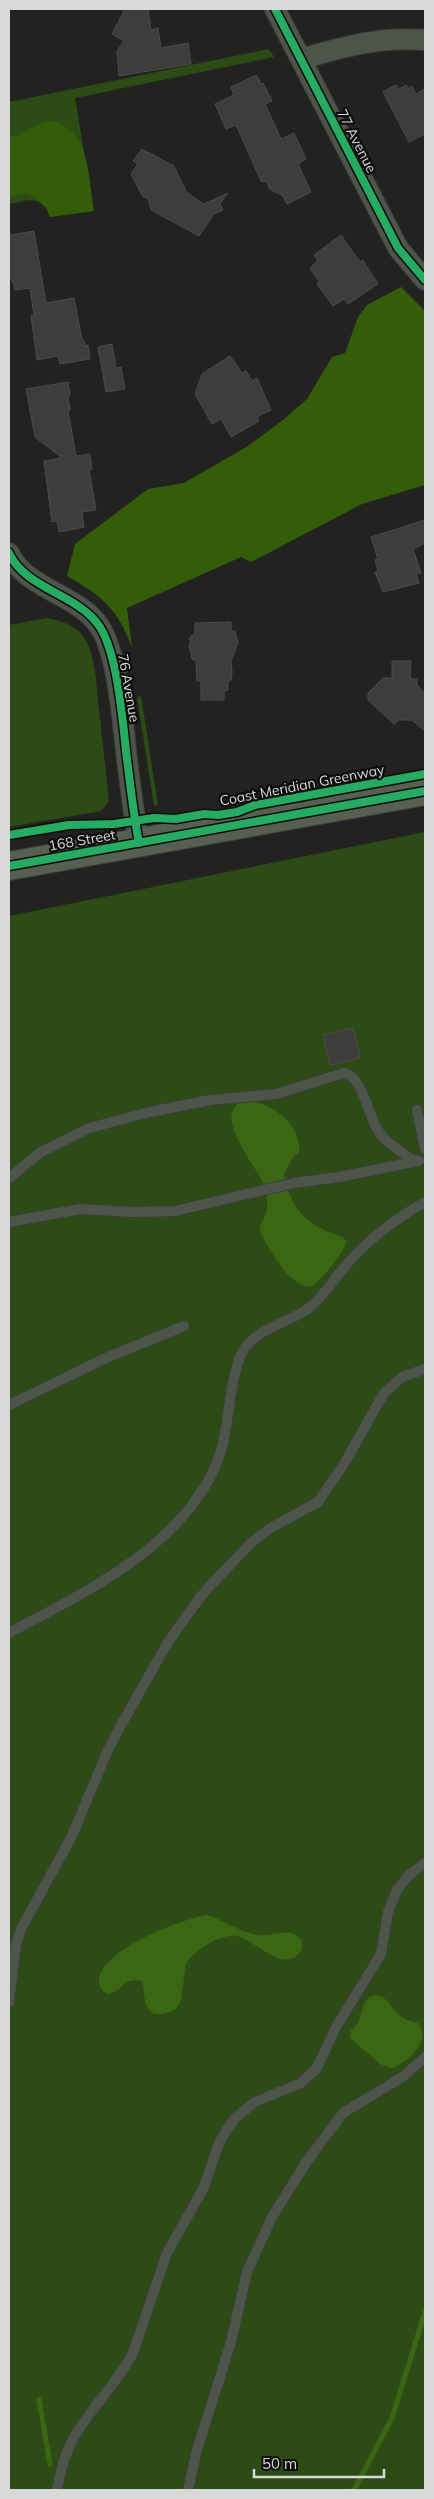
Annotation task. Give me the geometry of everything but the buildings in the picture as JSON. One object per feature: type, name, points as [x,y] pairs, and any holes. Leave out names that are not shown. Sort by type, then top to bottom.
[{"type":"main road","name":"168 Street","points":[[9,866],[425,791]]},
{"type":"street","name":"77 Avenue","points":[[275,9],[398,248],[425,280]]},
{"type":"street","points":[[301,59],[358,43],[387,39],[425,40]]},
{"type":"street","name":"76 Avenue","points":[[9,553],[20,568],[96,621],[104,633],[110,648],[121,707],[139,842]]},
{"type":"lane","points":[[9,1178],[41,1152],[89,1128],[201,1101],[276,1094],[344,1073],[353,1077],[358,1084],[373,1123],[387,1142],[411,1160],[422,1161]]},
{"type":"lane","points":[[417,1110],[425,1149]]},
{"type":"lane","points":[[9,1222],[80,1209],[175,1212],[232,1199],[264,1189],[422,1161]]},
{"type":"lane","points":[[9,1633],[130,1562],[186,1513],[208,1481],[219,1459],[226,1437],[238,1360],[245,1348],[253,1338],[310,1307],[328,1290],[357,1253],[380,1232],[425,1202]]},
{"type":"lane","points":[[9,1405],[106,1358],[184,1326]]},
{"type":"lane","points":[[9,2002],[16,1945],[21,1929],[72,1836],[120,1725],[168,1642],[206,1590],[252,1542],[269,1529],[318,1502],[344,1464],[378,1402],[393,1383],[402,1377],[425,1369]]},
{"type":"lane","points":[[57,2490],[59,2477],[73,2439],[126,2368],[133,2353],[167,2253],[204,2187],[219,2143],[226,2131],[235,2118],[254,2102],[301,2083],[317,2068],[336,2027],[381,1954],[388,1912],[397,1890],[408,1876],[425,1863]]},
{"type":"lane","points":[[188,2490],[197,2450],[231,2342],[247,2272],[272,2218],[312,2154],[343,2113],[404,2076],[425,2057]]},
{"type":"shaded area","points":[[269,49],[274,57],[75,98],[94,211],[50,217],[43,205],[34,200],[9,204],[9,102]]},
{"type":"shaded area","points":[[48,121],[62,125],[72,132],[80,143],[88,169],[94,211],[50,217],[46,207],[28,193],[9,197],[9,135],[18,137],[33,127]]},
{"type":"shaded area","points":[[401,287],[425,311],[425,485],[362,504],[251,562],[241,557],[127,608],[132,648],[115,613],[90,590],[67,576],[75,544],[148,489],[184,483],[248,446],[283,420],[307,399],[332,357],[345,353],[358,317],[367,305]]},
{"type":"shaded area","points":[[46,618],[57,620],[77,630],[85,639],[92,655],[109,801],[101,811],[9,827],[9,625]]},
{"type":"shaded area","points":[[141,696],[158,805],[154,806],[137,697]]},
{"type":"shaded area","points":[[425,832],[425,2490],[9,2490],[9,916]]},
{"type":"shaded area","points":[[243,1101],[264,1104],[274,1109],[290,1124],[296,1133],[299,1143],[299,1153],[293,1157],[284,1174],[292,1201],[309,1221],[347,1241],[332,1265],[312,1286],[304,1285],[288,1275],[274,1257],[260,1231],[260,1226],[267,1211],[266,1190],[240,1144],[234,1130],[232,1118],[234,1108]]},
{"type":"shaded area","points":[[207,1915],[252,1934],[292,1934],[302,1941],[302,1949],[295,1957],[287,1959],[270,1954],[243,1938],[236,1936],[215,1940],[202,1948],[186,1963],[179,2006],[166,2013],[152,2013],[148,2009],[142,1981],[130,1981],[117,1991],[108,1994],[101,1989],[99,1980],[103,1969],[127,1947],[162,1929]]},
{"type":"shaded area","points":[[375,1995],[386,2000],[402,2017],[418,2023],[422,2030],[420,2044],[416,2050],[405,2061],[392,2068],[380,2064],[350,2038],[351,2030],[358,2022],[365,2002]]},
{"type":"waterway","points":[[354,2490],[392,2418],[425,2312]]},
{"type":"waterway","points":[[39,2399],[50,2464]]},
{"type":"cycle path","points":[[275,9],[398,248],[425,280]]},
{"type":"cycle path","points":[[9,553],[16,565],[26,575],[88,613],[104,635],[119,692],[131,795],[139,843]]},
{"type":"cycle path","name":"Coast Meridian Greenway","points":[[9,835],[69,825],[114,824],[154,818],[176,819],[204,814],[218,815],[237,812],[255,805],[425,774]]},
{"type":"cycle path","points":[[9,866],[425,791]]}]
